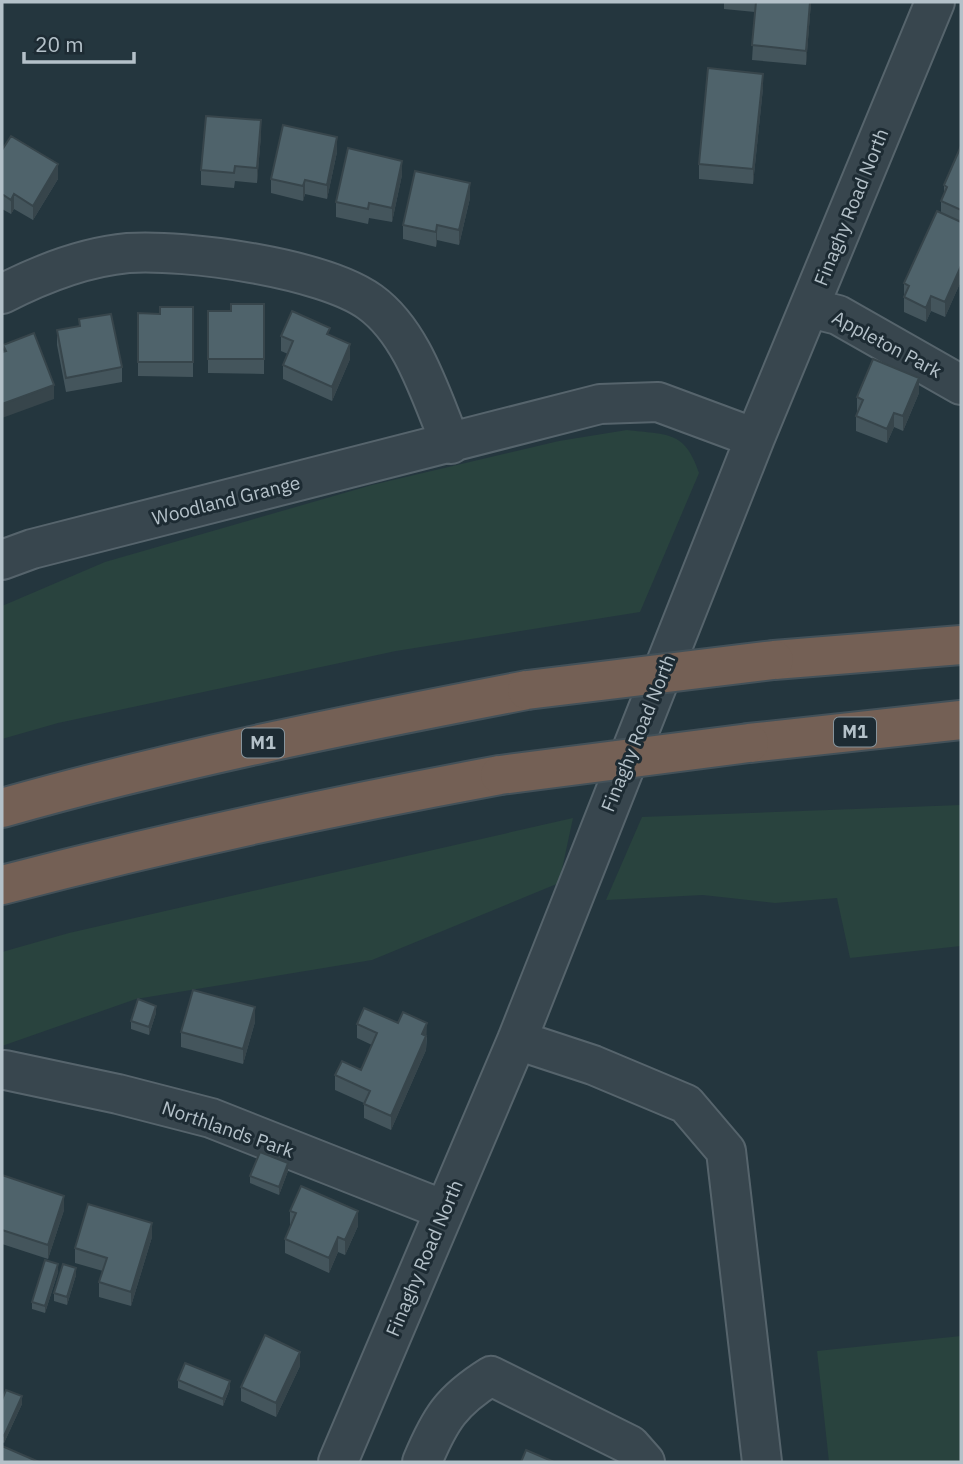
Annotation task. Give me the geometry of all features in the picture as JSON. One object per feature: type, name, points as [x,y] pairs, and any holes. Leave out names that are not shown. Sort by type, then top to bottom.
[{"type":"highway","name":"M1","points":[[2,808],[95,782],[311,731],[527,690],[774,660],[961,645]]},
{"type":"highway","name":"M1","points":[[2,885],[162,844],[334,805],[500,775],[750,743],[961,720]]},
{"type":"street","name":"Finaghy Road North","points":[[338,1462],[517,1040],[755,438],[935,2]]},
{"type":"street","points":[[2,293],[28,280],[85,260],[129,253],[203,257],[316,276],[370,302],[398,330],[451,443]]},
{"type":"street","name":"Appleton Park","points":[[810,308],[838,315],[961,385]]},
{"type":"street","name":"Woodland Grange","points":[[2,560],[32,549],[600,404],[658,402],[755,438]]},
{"type":"street","points":[[517,1040],[593,1065],[685,1104],[726,1151],[762,1462]]},
{"type":"street","name":"Northlands Park","points":[[5,1070],[118,1094],[211,1118],[444,1210]]},
{"type":"street","points":[[422,1462],[438,1426],[463,1393],[491,1376],[630,1446],[645,1462]]},
{"type":"green space","points":[[627,430],[673,437],[687,449],[699,473],[640,612],[396,651],[58,723],[2,739],[2,606],[105,562],[372,485],[559,441]]},
{"type":"green space","points":[[961,805],[961,946],[850,958],[837,898],[775,903],[703,895],[606,900],[642,817]]},
{"type":"green space","points":[[573,818],[559,883],[372,960],[136,999],[2,1046],[2,952],[69,933]]},
{"type":"green space","points":[[961,1336],[961,1462],[829,1462],[817,1351]]},
{"type":"building","points":[[756,2],[810,2],[806,51],[752,45]]},
{"type":"building","points":[[708,68],[763,74],[753,169],[699,164]]},
{"type":"building","points":[[206,116],[261,120],[257,168],[235,166],[234,173],[201,170]]},
{"type":"building","points":[[283,125],[337,137],[327,185],[305,180],[303,186],[271,179]]},
{"type":"building","points":[[11,136],[58,164],[33,206],[14,194],[11,200],[2,194],[2,150]]},
{"type":"building","points":[[961,146],[961,210],[941,201],[947,187],[944,185]]},
{"type":"building","points":[[348,148],[402,161],[392,208],[369,203],[368,209],[336,202]]},
{"type":"building","points":[[415,171],[470,183],[459,230],[437,225],[436,232],[403,225]]},
{"type":"building","points":[[937,211],[961,222],[961,266],[945,302],[931,296],[926,308],[904,297],[909,286],[904,283]]},
{"type":"building","points":[[231,304],[264,304],[264,359],[208,359],[208,311],[231,311]]},
{"type":"building","points":[[160,307],[193,307],[193,362],[138,362],[138,313],[160,314]]},
{"type":"building","points":[[292,311],[330,328],[327,334],[350,344],[332,387],[283,365],[293,341],[281,336]]},
{"type":"building","points":[[111,314],[122,367],[66,378],[57,330],[80,326],[79,319]]},
{"type":"building","points":[[34,333],[54,385],[2,404],[2,352],[6,351],[3,345]]},
{"type":"building","points":[[873,359],[919,378],[903,416],[894,413],[887,429],[856,416],[863,400],[857,397]]},
{"type":"building","points":[[193,990],[255,1007],[243,1049],[181,1032]]},
{"type":"building","points":[[138,999],[156,1006],[149,1027],[131,1021]]},
{"type":"building","points":[[364,1008],[398,1023],[403,1012],[427,1023],[422,1034],[426,1036],[391,1116],[364,1104],[370,1091],[335,1075],[342,1061],[361,1070],[377,1033],[357,1024]]},
{"type":"building","points":[[260,1152],[288,1163],[279,1187],[250,1176]]},
{"type":"building","points":[[2,1175],[64,1196],[48,1245],[2,1230]]},
{"type":"building","points":[[301,1186],[358,1211],[345,1240],[338,1237],[329,1258],[285,1239],[296,1213],[290,1211]]},
{"type":"building","points":[[88,1204],[152,1223],[131,1292],[99,1282],[107,1258],[75,1248]]},
{"type":"building","points":[[45,1260],[58,1264],[45,1306],[32,1302]]},
{"type":"building","points":[[63,1264],[76,1268],[67,1297],[54,1293]]},
{"type":"building","points":[[265,1335],[300,1352],[276,1403],[241,1387]]},
{"type":"building","points":[[185,1363],[230,1381],[223,1399],[178,1380]]},
{"type":"building","points":[[6,1390],[22,1396],[4,1436],[2,1400]]},
{"type":"building","points":[[2,1446],[39,1462],[2,1462]]},
{"type":"building","points":[[526,1450],[554,1462],[521,1462]]}]
